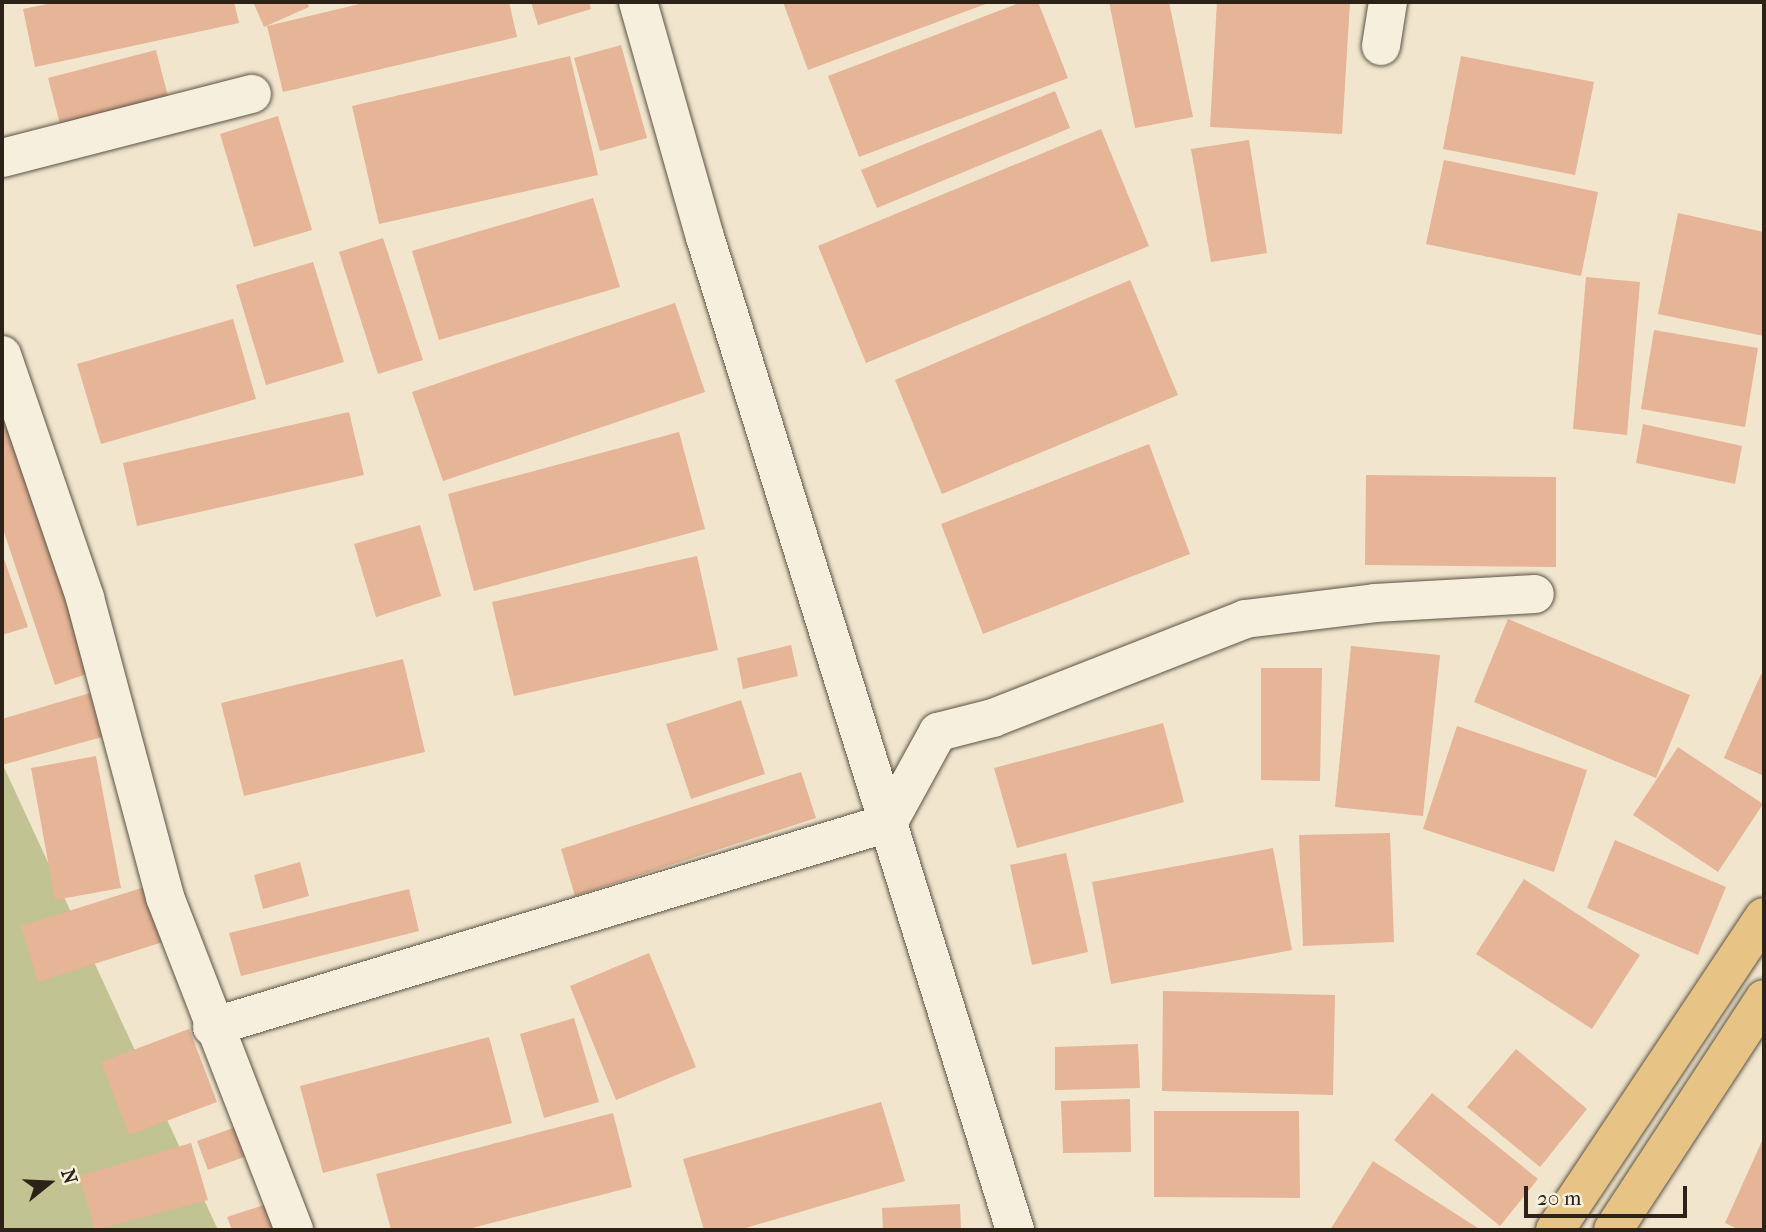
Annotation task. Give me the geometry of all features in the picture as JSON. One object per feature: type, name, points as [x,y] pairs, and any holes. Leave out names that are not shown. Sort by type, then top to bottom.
[{"type":"main road","points":[[1555,1230],[1764,918]]},
{"type":"main road","points":[[1613,1230],[1764,999]]},
{"type":"street","points":[[638,2],[888,824],[1015,1230]]},
{"type":"street","points":[[1381,46],[1388,2]]},
{"type":"street","points":[[2,158],[252,94]]},
{"type":"street","points":[[2,355],[85,598],[165,897],[212,1027],[294,1230]]},
{"type":"street","points":[[212,1027],[888,824],[938,732],[993,718],[1245,619],[1374,603],[1535,594]]},
{"type":"green space","points":[[2,763],[218,1230],[2,1230]]},
{"type":"building","points":[[57,2],[234,2],[239,23],[35,67],[23,9]]},
{"type":"building","points":[[253,2],[307,2],[309,7],[264,27]]},
{"type":"building","points":[[368,2],[509,2],[517,37],[283,92],[267,26]]},
{"type":"building","points":[[531,2],[589,2],[591,9],[538,25]]},
{"type":"building","points":[[783,2],[991,2],[808,70]]},
{"type":"building","points":[[1022,2],[1038,2],[1068,78],[859,157],[828,76]]},
{"type":"building","points":[[1109,2],[1169,2],[1193,117],[1135,128]]},
{"type":"building","points":[[1217,2],[1350,2],[1342,134],[1210,127]]},
{"type":"building","points":[[621,45],[647,138],[600,151],[574,58]]},
{"type":"building","points":[[156,50],[169,100],[61,128],[48,78]]},
{"type":"building","points":[[570,56],[598,175],[379,224],[352,106]]},
{"type":"building","points":[[1461,56],[1594,82],[1575,175],[1443,149]]},
{"type":"building","points":[[1055,91],[1070,128],[877,208],[861,170]]},
{"type":"building","points":[[278,116],[312,230],[254,247],[220,134]]},
{"type":"building","points":[[1101,129],[1149,246],[866,363],[818,246]]},
{"type":"building","points":[[1249,140],[1267,253],[1211,262],[1191,149]]},
{"type":"building","points":[[1444,160],[1598,192],[1581,276],[1426,244]]},
{"type":"building","points":[[593,198],[620,287],[439,340],[412,251]]},
{"type":"building","points":[[1678,213],[1764,232],[1764,336],[1658,314]]},
{"type":"building","points":[[383,238],[423,360],[378,374],[339,252]]},
{"type":"building","points":[[313,262],[344,362],[266,385],[236,285]]},
{"type":"building","points":[[1586,277],[1640,282],[1627,435],[1573,429]]},
{"type":"building","points":[[1130,280],[1178,395],[942,494],[895,380]]},
{"type":"building","points":[[675,303],[705,392],[443,481],[412,392]]},
{"type":"building","points":[[233,319],[256,399],[101,444],[77,364]]},
{"type":"building","points":[[1654,330],[1758,348],[1745,427],[1641,409]]},
{"type":"building","points":[[2,391],[95,671],[55,685],[2,526]]},
{"type":"building","points":[[349,412],[364,475],[137,526],[123,463]]},
{"type":"building","points":[[1643,424],[1742,446],[1735,484],[1636,463]]},
{"type":"building","points":[[679,432],[705,529],[474,591],[448,494]]},
{"type":"building","points":[[1149,444],[1190,554],[983,634],[941,524]]},
{"type":"building","points":[[1366,475],[1556,477],[1556,567],[1365,565]]},
{"type":"building","points":[[420,525],[441,596],[376,617],[354,544]]},
{"type":"building","points":[[2,553],[28,627],[2,635]]},
{"type":"building","points":[[697,556],[718,650],[514,696],[492,602]]},
{"type":"building","points":[[1508,619],[1690,695],[1656,778],[1474,702]]},
{"type":"building","points":[[791,645],[798,676],[743,689],[737,658]]},
{"type":"building","points":[[1351,646],[1440,655],[1423,816],[1335,807]]},
{"type":"building","points":[[403,659],[425,752],[244,796],[221,703]]},
{"type":"building","points":[[1261,668],[1322,668],[1320,781],[1261,780]]},
{"type":"building","points":[[1761,674],[1764,676],[1764,776],[1724,758]]},
{"type":"building","points":[[90,693],[102,737],[2,765],[2,719]]},
{"type":"building","points":[[741,700],[765,774],[691,799],[666,724]]},
{"type":"building","points":[[1163,723],[1184,802],[1017,848],[994,768]]},
{"type":"building","points":[[1457,726],[1587,770],[1554,872],[1423,829]]},
{"type":"building","points":[[1678,747],[1763,804],[1718,872],[1633,815]]},
{"type":"building","points":[[96,756],[121,888],[55,900],[31,768]]},
{"type":"building","points":[[801,772],[816,818],[575,896],[561,849]]},
{"type":"building","points":[[1390,833],[1394,942],[1303,946],[1299,835]]},
{"type":"building","points":[[1615,840],[1726,887],[1698,955],[1587,908]]},
{"type":"building","points":[[1273,848],[1292,950],[1111,984],[1092,882]]},
{"type":"building","points":[[1066,853],[1088,952],[1032,965],[1010,865]]},
{"type":"building","points":[[300,862],[309,896],[263,909],[254,875]]},
{"type":"building","points":[[1524,879],[1640,955],[1592,1029],[1476,954]]},
{"type":"building","points":[[151,885],[169,940],[38,982],[21,926]]},
{"type":"building","points":[[409,889],[419,931],[241,976],[229,933]]},
{"type":"building","points":[[649,953],[696,1067],[616,1100],[570,986]]},
{"type":"building","points":[[1163,991],[1335,995],[1333,1095],[1162,1091]]},
{"type":"building","points":[[574,1018],[599,1102],[544,1118],[520,1034]]},
{"type":"building","points":[[189,1029],[217,1102],[129,1135],[101,1062]]},
{"type":"building","points":[[489,1037],[512,1123],[323,1173],[300,1086]]},
{"type":"building","points":[[1138,1044],[1140,1088],[1055,1090],[1055,1047]]},
{"type":"building","points":[[1516,1049],[1587,1109],[1540,1167],[1467,1107]]},
{"type":"building","points":[[1432,1093],[1538,1179],[1500,1226],[1394,1140]]},
{"type":"building","points":[[1130,1099],[1131,1152],[1063,1153],[1061,1101]]},
{"type":"building","points":[[881,1102],[905,1181],[739,1230],[704,1230],[683,1159]]},
{"type":"building","points":[[1154,1111],[1299,1111],[1300,1198],[1154,1197]]},
{"type":"building","points":[[613,1113],[632,1187],[464,1230],[391,1230],[376,1174]]},
{"type":"building","points":[[244,1124],[255,1153],[208,1170],[197,1141]]},
{"type":"building","points":[[1762,1141],[1764,1230],[1740,1230],[1725,1223]]},
{"type":"building","points":[[191,1143],[208,1200],[95,1230],[79,1176]]},
{"type":"building","points":[[1373,1161],[1481,1230],[1330,1230]]},
{"type":"building","points":[[270,1203],[279,1230],[232,1230],[227,1217]]},
{"type":"building","points":[[960,1204],[961,1230],[883,1230],[882,1208]]}]
